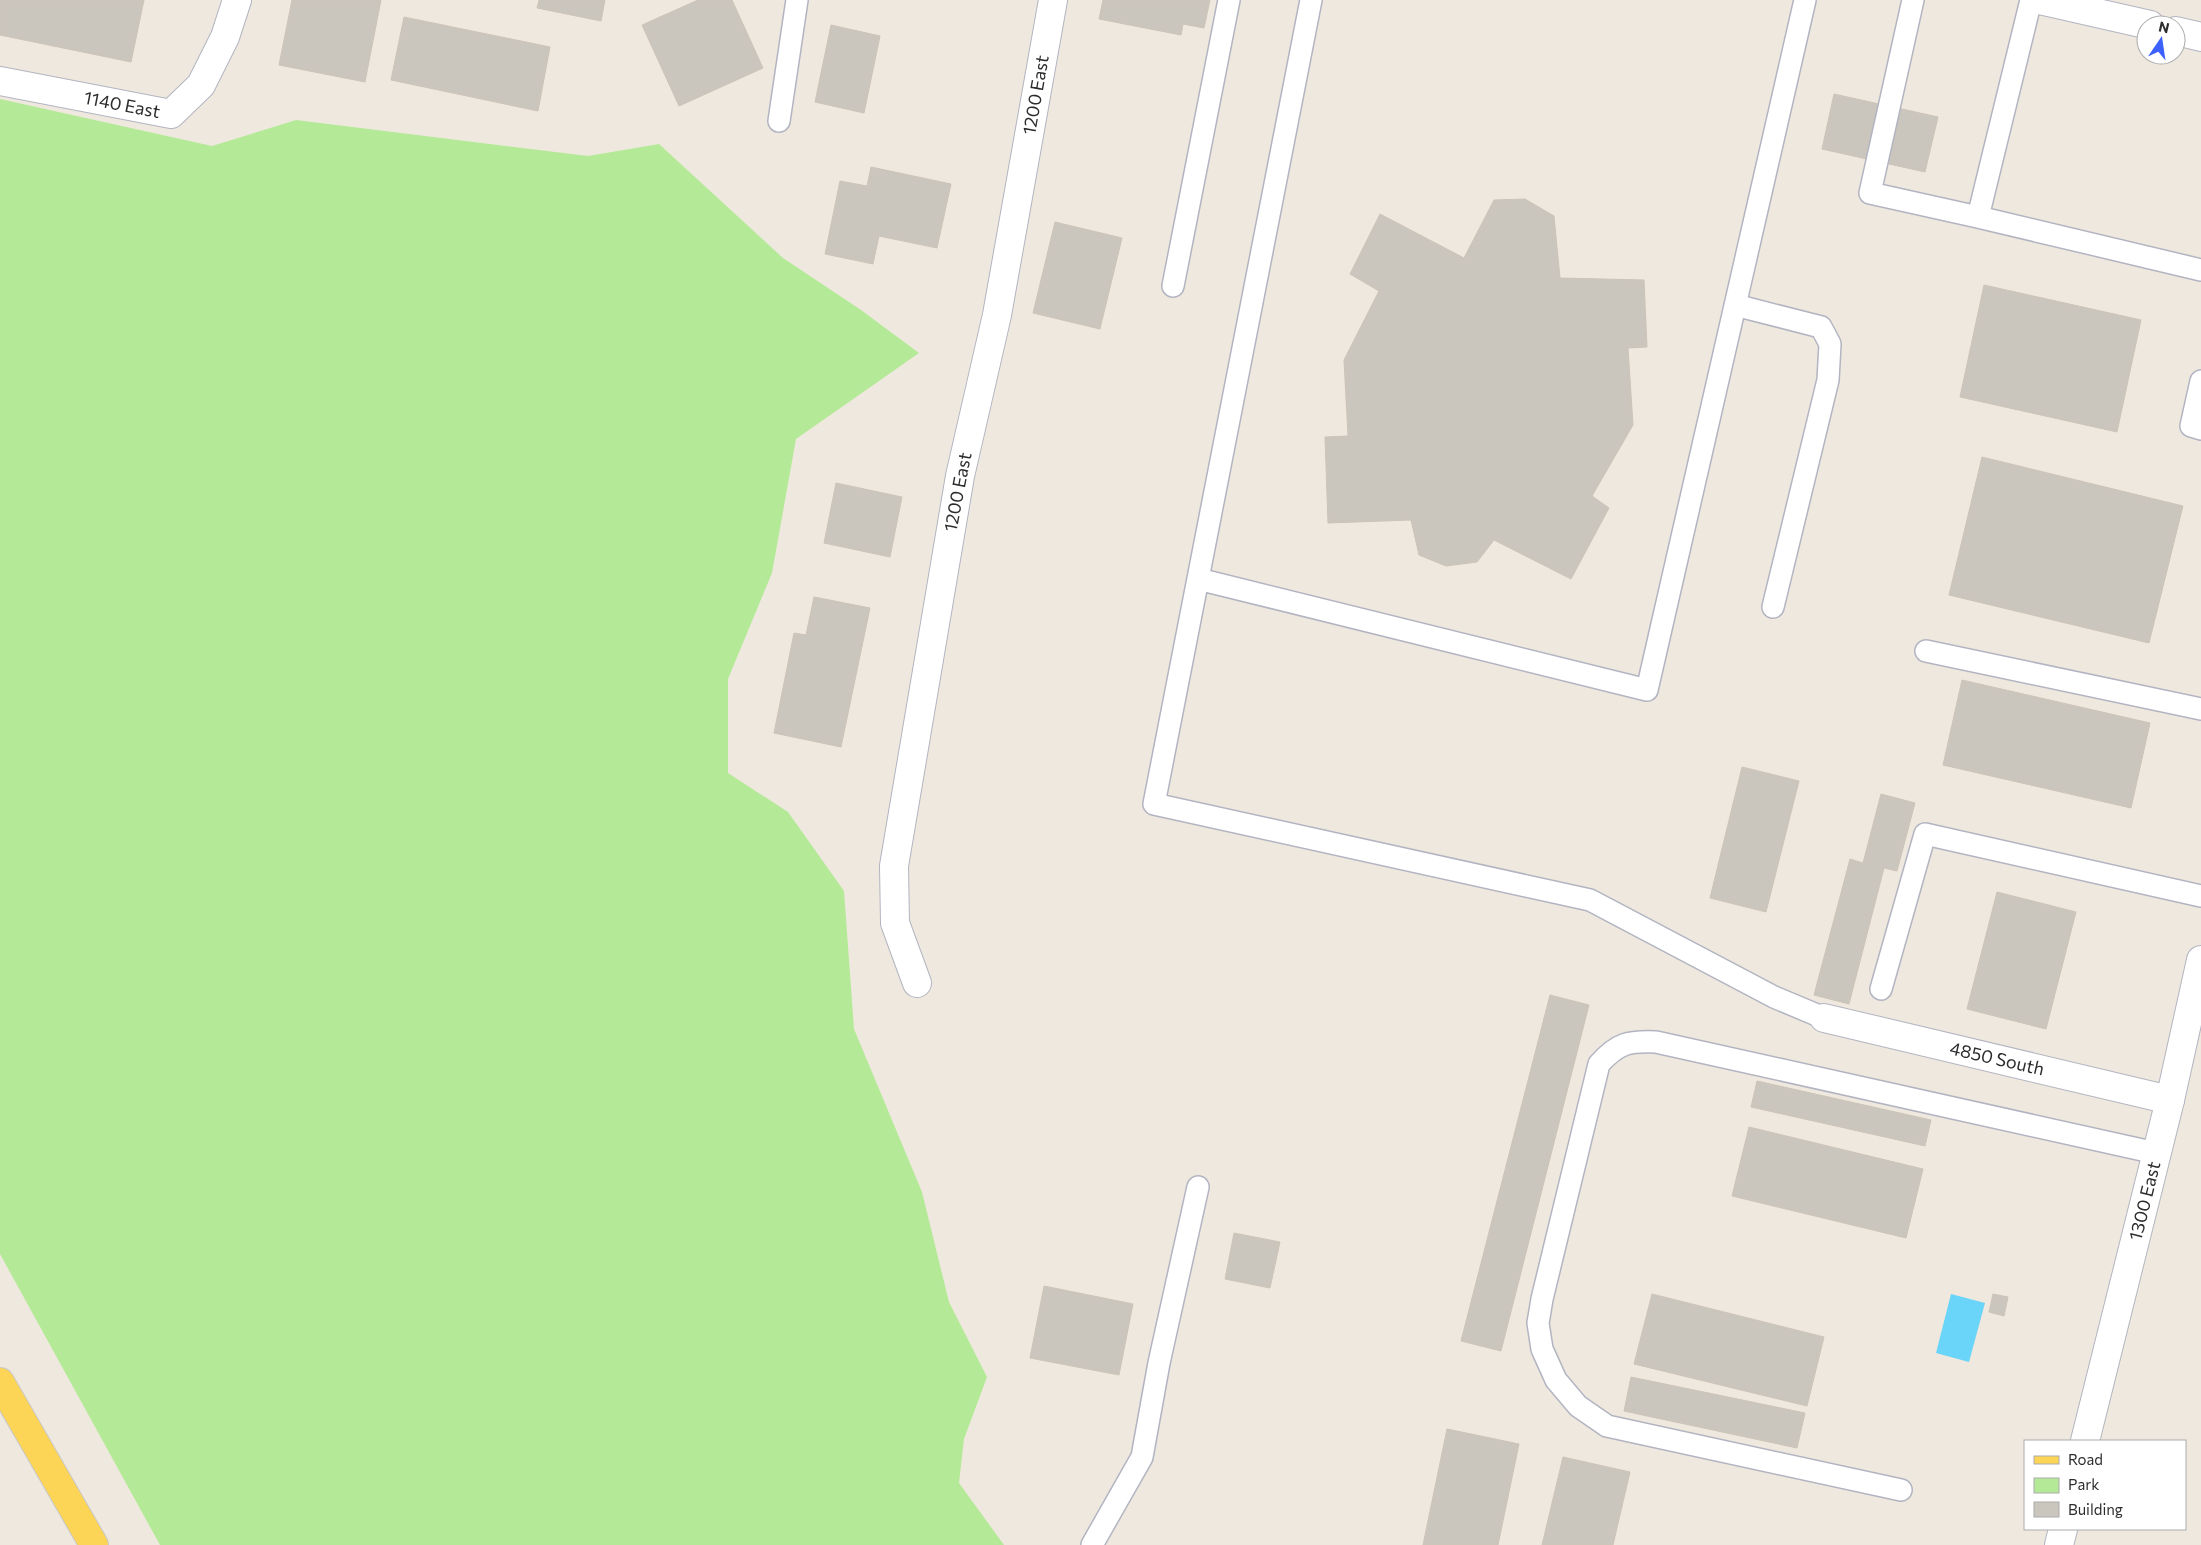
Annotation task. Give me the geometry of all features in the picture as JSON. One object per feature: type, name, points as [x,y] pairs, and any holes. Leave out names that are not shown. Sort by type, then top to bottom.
[{"type":"main road","points":[[0,1382],[94,1545]]},
{"type":"street","name":"1140 East","points":[[0,81],[171,114],[201,85],[225,37],[237,0]]},
{"type":"street","name":"1200 East","points":[[917,983],[895,923],[894,866],[960,476],[997,315],[1052,0]]},
{"type":"street","points":[[2040,0],[2136,22]]},
{"type":"street","points":[[2186,33],[2201,37]]},
{"type":"street","name":"1300 East","points":[[2085,1440],[2197,994],[2201,960]]},
{"type":"street","name":"4850 South","points":[[1824,1018],[2170,1100]]},
{"type":"street","points":[[2059,1545],[2063,1530]]},
{"type":"lane","points":[[778,121],[797,0]]},
{"type":"lane","points":[[1172,286],[1229,0]]},
{"type":"lane","points":[[1311,0],[1154,804],[1590,900],[1774,997],[1824,1018]]},
{"type":"lane","points":[[1198,579],[1647,690],[1805,0]]},
{"type":"lane","points":[[1913,0],[1870,193],[2201,270]]},
{"type":"lane","points":[[1978,217],[2032,0]]},
{"type":"lane","points":[[1735,305],[1820,327],[1830,344],[1828,380],[1773,607]]},
{"type":"lane","points":[[2201,382],[2191,426],[2201,429]]},
{"type":"lane","points":[[1926,651],[2201,708]]},
{"type":"lane","points":[[1881,990],[1925,834],[2201,896]]},
{"type":"lane","points":[[1901,1490],[1607,1426],[1578,1406],[1556,1380],[1542,1350],[1538,1323],[1542,1299],[1599,1064],[1612,1050],[1630,1042],[1656,1042],[2156,1153]]},
{"type":"lane","points":[[1092,1545],[1142,1457],[1159,1363],[1198,1187]]},
{"type":"green space","points":[[0,99],[212,146],[296,120],[588,156],[659,144],[783,258],[861,310],[919,353],[796,439],[772,573],[728,679],[728,773],[788,812],[844,891],[854,1029],[922,1192],[949,1302],[987,1377],[964,1439],[959,1483],[1004,1545],[160,1545],[0,1254]]},
{"type":"water","points":[[1951,1294],[1985,1303],[1969,1362],[1936,1353]]},
{"type":"building","points":[[0,0],[144,0],[131,62],[0,35]]},
{"type":"building","points":[[292,0],[381,0],[365,82],[279,65]]},
{"type":"building","points":[[539,0],[605,0],[601,21],[537,8]]},
{"type":"building","points":[[698,0],[732,0],[763,68],[679,106],[642,25]]},
{"type":"building","points":[[1103,0],[1210,0],[1204,28],[1183,24],[1181,35],[1099,19]]},
{"type":"building","points":[[404,17],[550,47],[538,111],[391,80]]},
{"type":"building","points":[[831,25],[880,36],[864,113],[815,102]]},
{"type":"building","points":[[1834,94],[1938,117],[1925,172],[1822,149]]},
{"type":"building","points":[[871,167],[951,184],[937,248],[879,236],[873,264],[825,254],[840,181],[867,186]]},
{"type":"building","points":[[1525,199],[1554,216],[1560,278],[1644,280],[1647,347],[1628,348],[1633,425],[1592,496],[1609,508],[1571,579],[1494,540],[1477,562],[1446,566],[1419,555],[1411,520],[1328,523],[1325,437],[1348,436],[1344,360],[1379,291],[1350,274],[1380,214],[1464,258],[1494,200]]},
{"type":"building","points":[[1055,222],[1122,238],[1100,329],[1033,313]]},
{"type":"building","points":[[1984,285],[2141,320],[2117,432],[1960,397]]},
{"type":"building","points":[[1982,457],[2183,506],[2149,643],[1949,595]]},
{"type":"building","points":[[836,483],[902,497],[890,557],[824,543]]},
{"type":"building","points":[[814,597],[870,608],[841,747],[774,733],[794,633],[806,635]]},
{"type":"building","points":[[1962,680],[2150,723],[2131,808],[1943,765]]},
{"type":"building","points":[[1742,767],[1799,781],[1766,912],[1710,898]]},
{"type":"building","points":[[1881,794],[1915,803],[1897,871],[1884,868],[1849,1004],[1814,995],[1850,859],[1863,863]]},
{"type":"building","points":[[1997,892],[2076,912],[2046,1029],[1967,1009]]},
{"type":"building","points":[[1550,995],[1589,1005],[1501,1351],[1461,1341]]},
{"type":"building","points":[[1757,1081],[1931,1120],[1925,1146],[1751,1107]]},
{"type":"building","points":[[1749,1127],[1923,1169],[1906,1238],[1732,1196]]},
{"type":"building","points":[[1234,1233],[1280,1242],[1270,1288],[1225,1279]]},
{"type":"building","points":[[1044,1286],[1133,1304],[1119,1375],[1030,1358]]},
{"type":"building","points":[[1652,1294],[1824,1337],[1807,1406],[1634,1364]]},
{"type":"building","points":[[1993,1294],[2008,1297],[2004,1316],[1989,1312]]},
{"type":"building","points":[[1631,1377],[1805,1413],[1797,1448],[1624,1411]]},
{"type":"building","points":[[1447,1429],[1519,1444],[1498,1545],[1423,1545]]},
{"type":"building","points":[[1563,1457],[1630,1472],[1613,1545],[1542,1545]]}]
